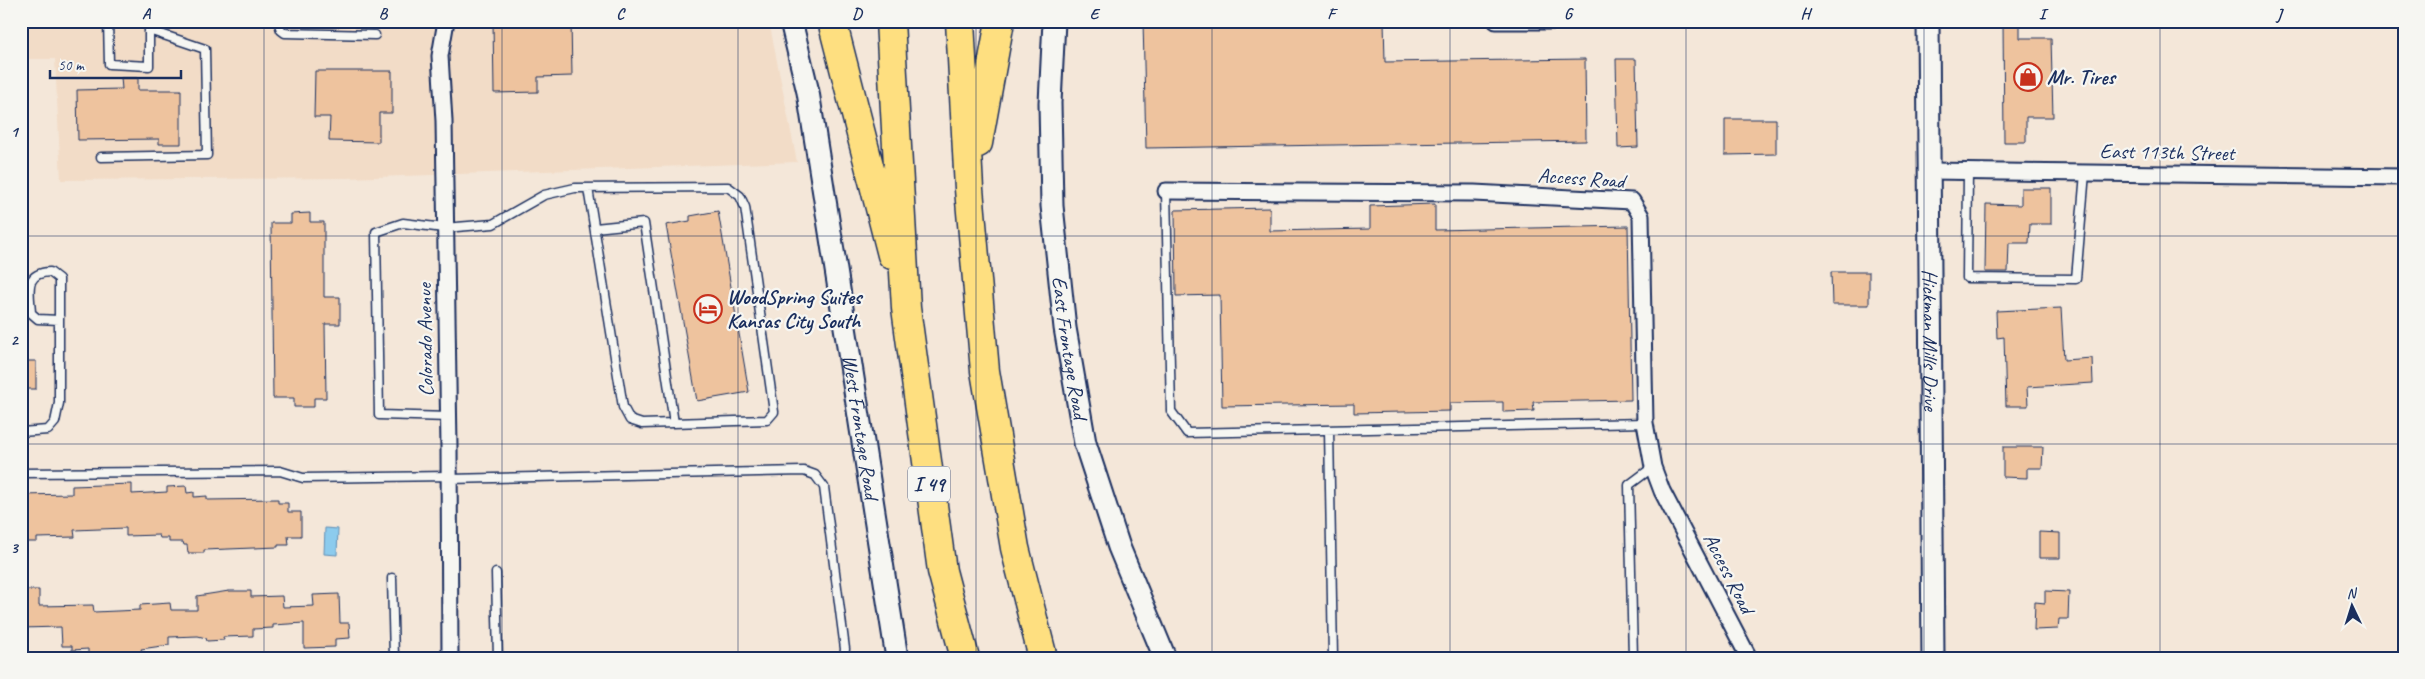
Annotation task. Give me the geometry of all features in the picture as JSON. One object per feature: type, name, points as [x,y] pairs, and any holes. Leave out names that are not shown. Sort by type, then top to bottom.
[{"type":"highway","points":[[832,21],[865,156],[906,308]]},
{"type":"highway","name":"I 49","points":[[890,21],[906,308],[942,571],[964,658]]},
{"type":"highway","points":[[960,21],[969,189],[985,370],[1015,548],[1043,658]]},
{"type":"highway","points":[[969,189],[1000,21]]},
{"type":"street","name":"Colorado Avenue","points":[[446,21],[440,56],[444,121],[450,658]]},
{"type":"street","name":"West Frontage Road","points":[[791,21],[808,92],[897,658]]},
{"type":"street","name":"East Frontage Road","points":[[1054,21],[1050,103],[1052,206],[1065,328],[1085,443],[1119,547],[1164,658]]},
{"type":"street","points":[[1496,21],[1569,21]]},
{"type":"street","name":"Hickman Mills Drive","points":[[1928,21],[1933,658]]},
{"type":"street","name":"East 113th Street","points":[[1930,170],[2404,177]]},
{"type":"street","name":"Access Road","points":[[1166,191],[1474,193],[1632,201],[1641,216],[1645,423],[1653,467],[1662,491],[1748,658]]},
{"type":"lane","points":[[108,21],[109,64],[149,66],[149,30],[152,21]]},
{"type":"lane","points":[[278,21],[281,30],[285,33],[375,35]]},
{"type":"lane","points":[[101,157],[207,155],[206,49],[149,30]]},
{"type":"lane","points":[[1968,171],[1967,278],[2076,279],[2085,172]]},
{"type":"lane","points":[[448,417],[379,416],[376,232],[403,223],[444,228],[493,224],[544,195],[576,188],[728,187],[740,196],[745,208],[774,412],[767,420],[642,424],[630,420],[623,407],[588,188]]},
{"type":"lane","points":[[1166,191],[1171,411],[1187,433],[1645,423]]},
{"type":"lane","points":[[595,228],[644,223],[674,423]]},
{"type":"lane","points":[[21,432],[48,430],[54,422],[59,403],[59,320],[59,278],[50,272],[36,275],[31,279],[30,285],[30,313],[38,320],[59,320]]},
{"type":"lane","points":[[1329,430],[1333,658]]},
{"type":"lane","points":[[1633,658],[1629,486],[1653,467]]},
{"type":"lane","points":[[21,473],[280,471],[303,478],[449,478],[804,471],[815,475],[824,487],[845,649],[844,658]]},
{"type":"lane","points":[[496,573],[498,658]]},
{"type":"lane","points":[[392,578],[394,658]]},
{"type":"shaded area","points":[[21,21],[769,21],[797,162],[347,178],[61,180],[55,59],[21,59]]},
{"type":"water","points":[[325,528],[338,529],[337,555],[324,554]]},
{"type":"building","points":[[493,21],[571,21],[572,76],[538,77],[538,92],[494,93]]},
{"type":"building","points":[[1143,21],[1384,21],[1385,62],[1585,59],[1586,141],[1146,148]]},
{"type":"building","name":"Mr. Tires","points":[[2003,21],[2020,21],[2020,38],[2051,38],[2053,117],[2026,117],[2026,142],[2004,142]]},
{"type":"building","points":[[1616,59],[1636,59],[1638,147],[1618,148]]},
{"type":"building","points":[[315,71],[392,71],[392,113],[379,113],[379,142],[329,141],[330,117],[314,117]]},
{"type":"building","points":[[121,78],[138,78],[138,90],[181,90],[181,144],[159,144],[159,139],[78,140],[77,90],[122,89]]},
{"type":"building","points":[[1725,119],[1776,119],[1776,154],[1725,155]]},
{"type":"building","points":[[2021,188],[2051,188],[2051,224],[2030,224],[2029,243],[2009,243],[2008,272],[1985,272],[1986,204],[2021,205]]},
{"type":"building","points":[[1435,204],[1435,230],[1628,226],[1631,400],[1533,402],[1534,411],[1503,412],[1503,402],[1450,403],[1450,411],[1354,413],[1354,404],[1222,406],[1220,295],[1176,296],[1175,210],[1270,208],[1270,231],[1370,229],[1370,206]]},
{"type":"building","name":"WoodSpring Suites Kansas City South","points":[[718,211],[749,392],[697,401],[666,225],[690,221],[690,216]]},
{"type":"building","points":[[310,213],[310,222],[324,222],[324,297],[340,297],[340,324],[325,324],[326,398],[314,398],[314,407],[294,407],[294,398],[273,398],[271,223],[291,223],[291,214]]},
{"type":"building","points":[[1831,272],[1869,272],[1869,305],[1832,305]]},
{"type":"building","points":[[2061,308],[2064,360],[2092,358],[2093,383],[2027,387],[2028,406],[2006,406],[2004,337],[1997,338],[1996,311]]},
{"type":"building","points":[[21,361],[36,361],[36,389],[21,389]]},
{"type":"building","points":[[2003,447],[2043,447],[2042,468],[2027,468],[2027,478],[2003,477]]},
{"type":"building","points":[[132,484],[132,494],[167,492],[167,487],[186,486],[187,493],[194,492],[194,497],[207,496],[207,500],[278,499],[278,503],[288,503],[288,512],[301,512],[301,536],[288,536],[289,545],[278,545],[278,547],[204,550],[204,553],[188,553],[187,545],[184,545],[183,542],[169,542],[169,538],[160,538],[159,535],[126,536],[126,528],[74,530],[75,537],[37,538],[37,542],[21,542],[21,495],[72,494],[72,486]]},
{"type":"building","points":[[2039,532],[2060,533],[2060,558],[2039,558]]},
{"type":"building","points":[[21,590],[39,590],[39,606],[93,605],[94,612],[140,610],[140,605],[170,603],[171,610],[197,610],[197,596],[229,591],[251,591],[251,597],[282,596],[283,607],[314,606],[313,595],[339,594],[340,623],[349,623],[350,638],[335,639],[335,647],[304,648],[304,623],[273,625],[273,628],[253,629],[253,636],[223,637],[224,640],[207,641],[206,638],[198,636],[169,637],[169,645],[141,649],[142,652],[88,654],[88,649],[72,650],[72,646],[62,646],[61,627],[21,628]]},
{"type":"building","points":[[2045,591],[2069,592],[2068,619],[2059,619],[2058,629],[2034,630],[2035,602],[2045,603]]},
{"type":"place","name":"Mr. Tires","points":[[2028,77]]},
{"type":"place","name":"WoodSpring Suites Kansas City South","points":[[708,309]]}]
